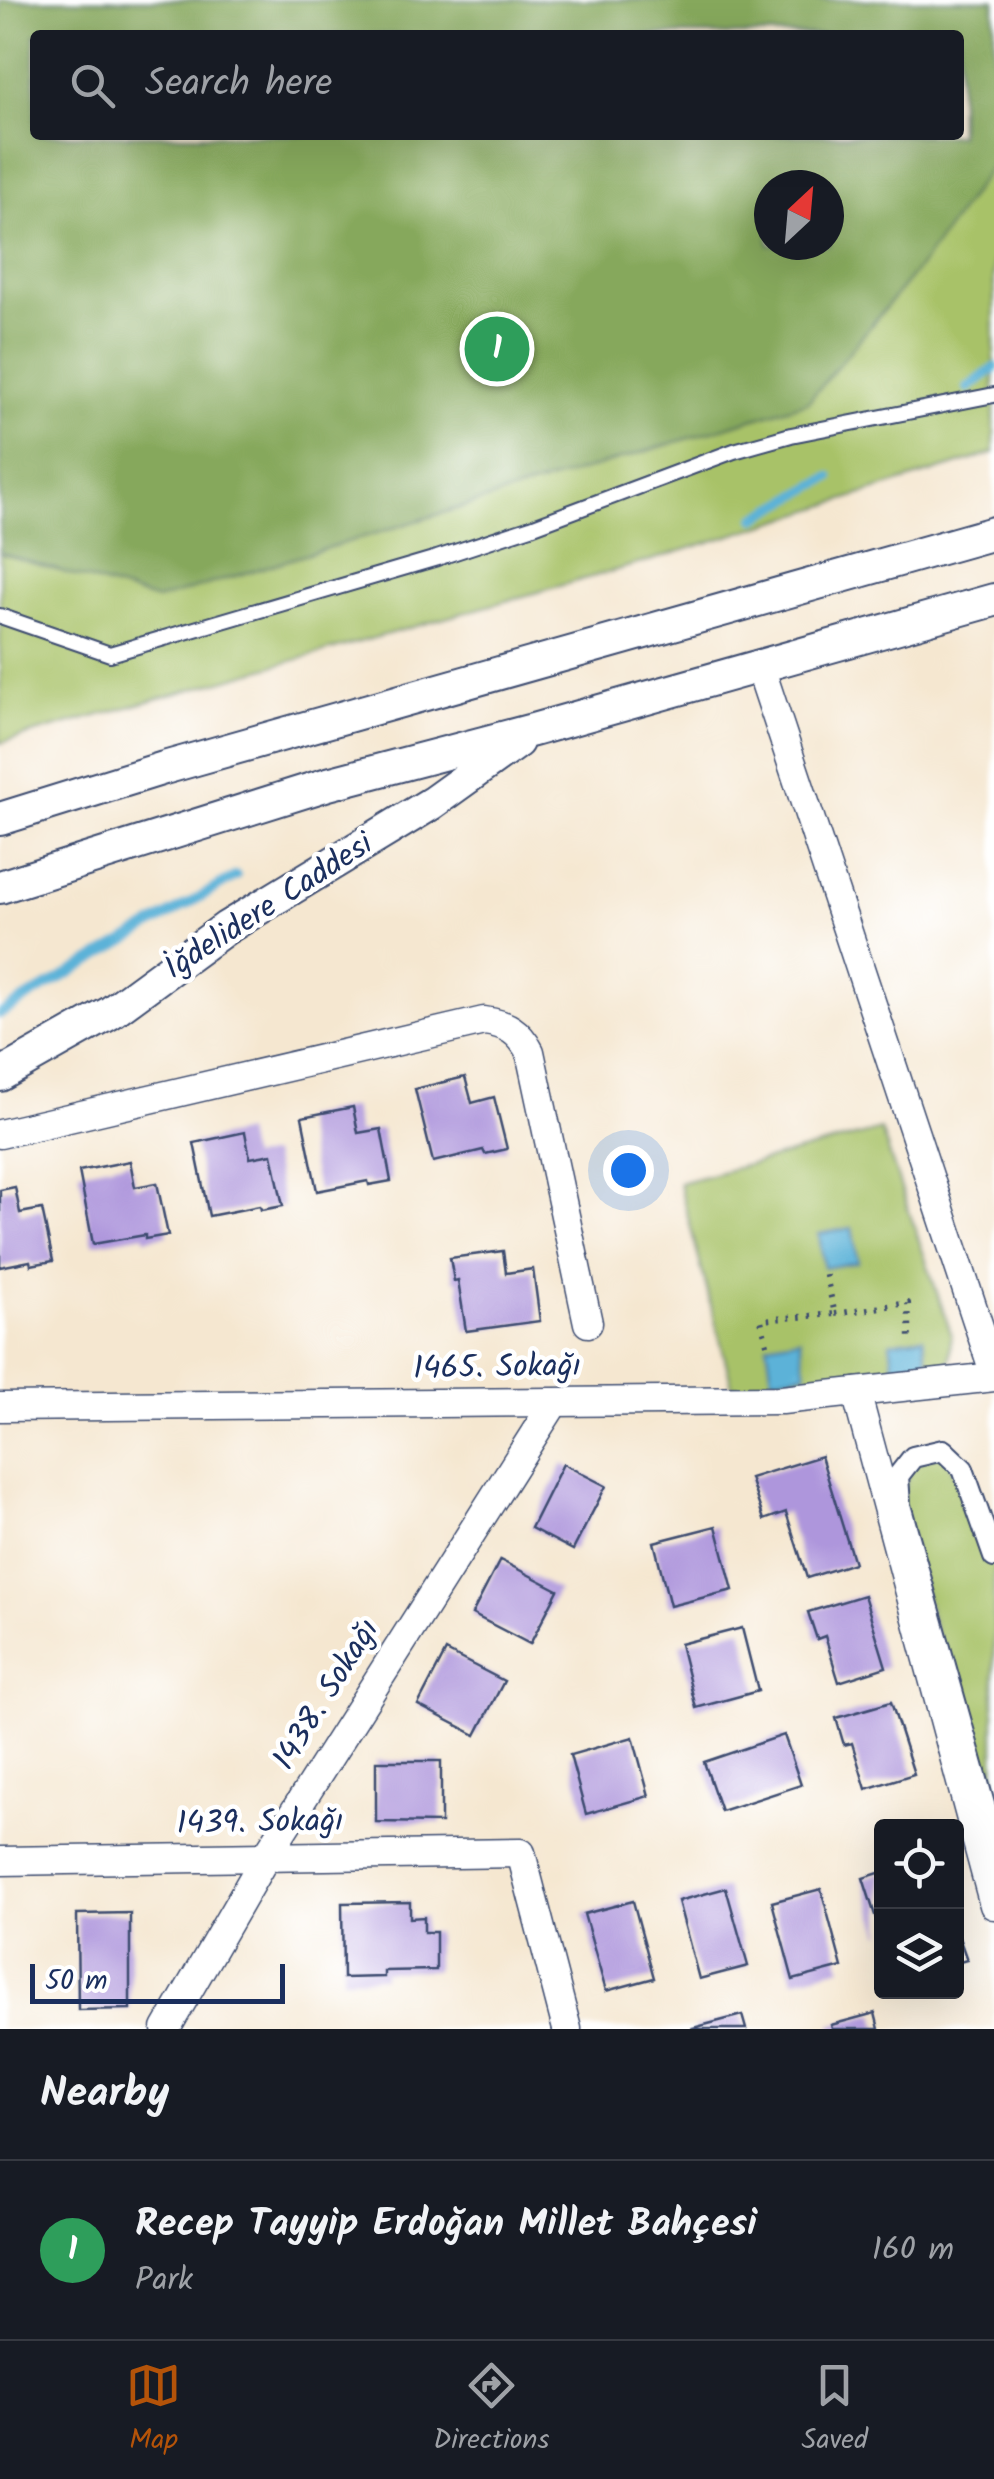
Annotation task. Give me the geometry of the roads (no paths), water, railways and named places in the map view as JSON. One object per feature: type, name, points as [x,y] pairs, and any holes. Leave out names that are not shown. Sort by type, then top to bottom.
[{"type":"street","points":[[0,819],[182,762],[994,533]]},
{"type":"street","points":[[0,888],[328,784],[994,600]]},
{"type":"street","points":[[759,664],[994,1374]]},
{"type":"street","name":"İğdelidere Caddesi","points":[[0,1074],[110,1014],[226,928],[432,803],[533,730]]},
{"type":"street","points":[[0,1134],[484,1021],[501,1023],[520,1034],[530,1052],[588,1323]]},
{"type":"street","name":"1465. Sokağı","points":[[0,1407],[782,1400],[994,1374]]},
{"type":"street","points":[[856,1392],[994,1905]]},
{"type":"street","name":"1438. Sokağı","points":[[166,2029],[265,1858],[554,1403]]},
{"type":"street","points":[[994,1557],[963,1469],[943,1450],[914,1457],[898,1476],[900,1505],[994,1840]]},
{"type":"street","name":"1439. Sokağı","points":[[0,1861],[521,1853],[567,2029]]},
{"type":"lane","points":[[0,616],[110,654],[456,552],[734,451],[805,432],[994,395]]},
{"type":"water","points":[[852,1228],[858,1262],[824,1268],[819,1234]]},
{"type":"water","points":[[923,1337],[929,1370],[895,1376],[890,1342]]},
{"type":"water","points":[[800,1338],[806,1373],[772,1378],[767,1344]]},
{"type":"waterway","points":[[968,388],[994,368]]},
{"type":"waterway","points":[[756,518],[830,477]]},
{"type":"waterway","points":[[0,1014],[236,876]]},
{"type":"place","name":"Recep Tayyip Erdoğan Millet Bahçesi","points":[[497,349]]}]
